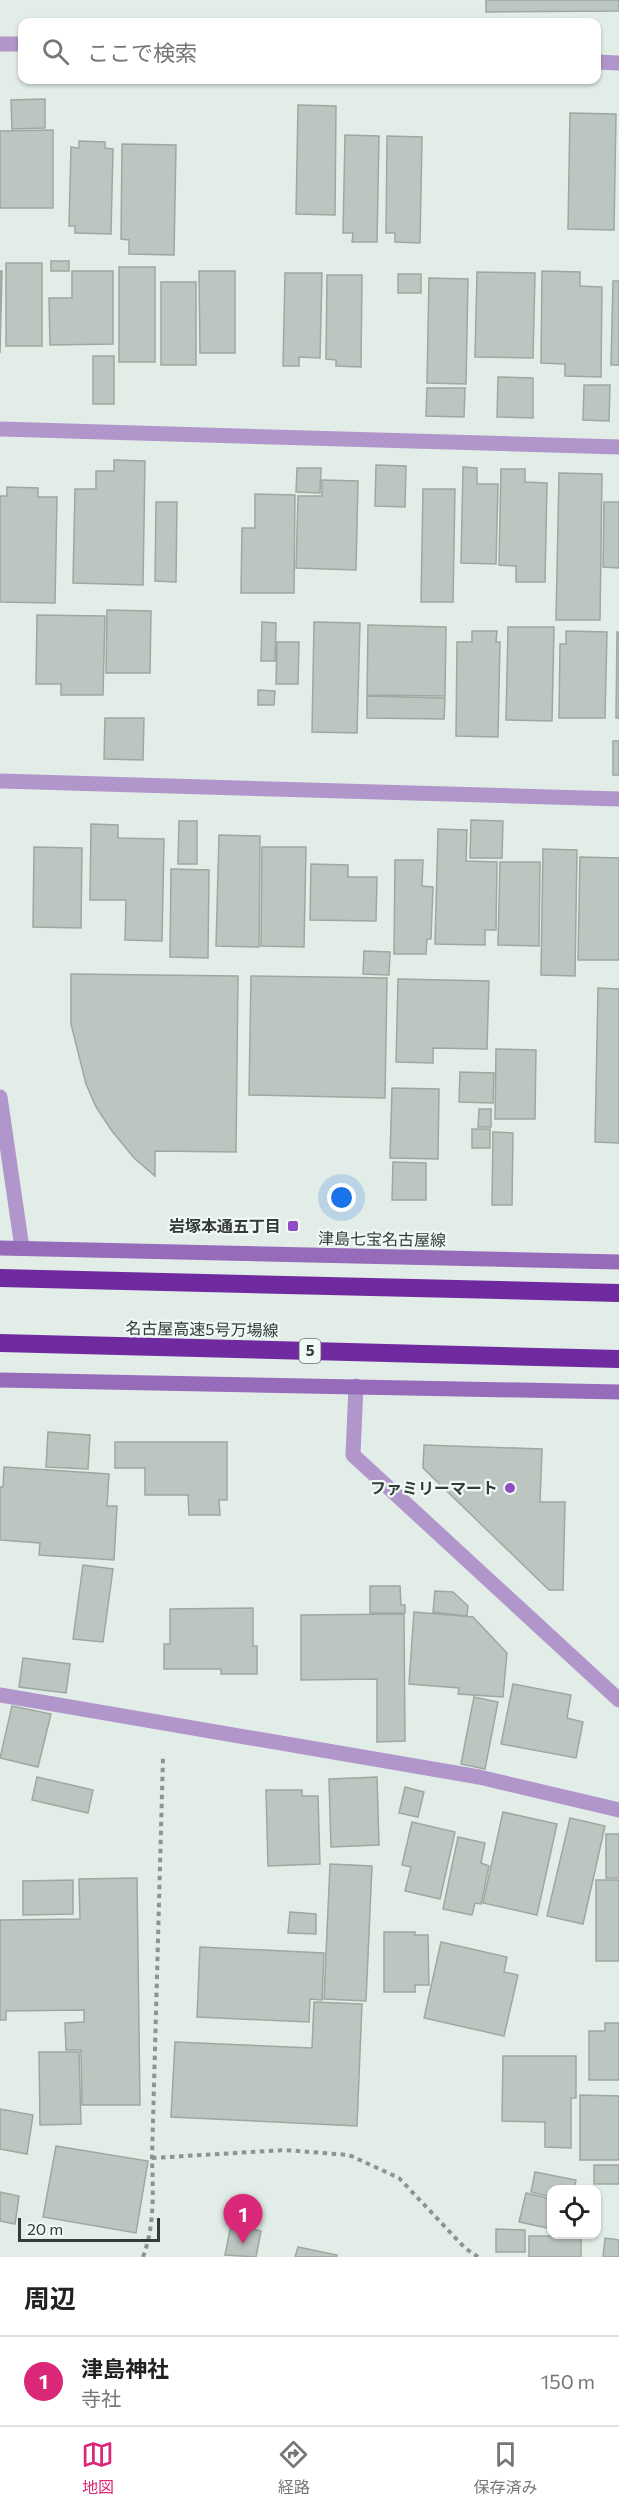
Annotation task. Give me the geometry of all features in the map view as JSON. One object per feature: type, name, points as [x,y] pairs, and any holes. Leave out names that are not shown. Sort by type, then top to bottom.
[{"type":"highway","points":[[0,1278],[619,1293]]},
{"type":"highway","name":"名古屋高速5号万場線","points":[[0,1343],[619,1359]]},
{"type":"main road","name":"津島七宝名古屋線","points":[[0,1248],[619,1262]]},
{"type":"main road","points":[[0,1380],[619,1392]]},
{"type":"street","points":[[0,44],[18,44]]},
{"type":"street","points":[[601,62],[619,63]]},
{"type":"street","points":[[0,429],[619,447]]},
{"type":"street","points":[[0,781],[619,799]]},
{"type":"street","points":[[0,1097],[22,1248]]},
{"type":"street","points":[[356,1386],[353,1455],[619,1700]]},
{"type":"street","points":[[0,1695],[479,1777],[619,1810]]},
{"type":"path","points":[[143,2257],[154,2204],[152,2158],[164,1723]]},
{"type":"path","points":[[152,2158],[285,2150],[350,2155],[399,2178],[465,2248],[478,2257]]},
{"type":"building","points":[[486,0],[619,0],[619,11],[486,12]]},
{"type":"building","points":[[45,99],[45,128],[12,129],[11,100]]},
{"type":"building","points":[[298,105],[336,106],[335,215],[296,214]]},
{"type":"building","points":[[570,113],[616,114],[614,230],[568,229]]},
{"type":"building","points":[[53,130],[53,208],[0,208],[0,131]]},
{"type":"building","points":[[345,135],[379,136],[377,242],[352,242],[353,233],[343,233]]},
{"type":"building","points":[[387,136],[422,137],[420,243],[395,242],[395,233],[386,233]]},
{"type":"building","points":[[79,141],[105,142],[105,148],[113,149],[111,234],[75,233],[75,226],[69,226],[71,147],[79,148]]},
{"type":"building","points":[[122,144],[176,145],[174,255],[129,254],[129,240],[121,239]]},
{"type":"building","points":[[51,261],[69,261],[69,271],[51,271]]},
{"type":"building","points":[[6,263],[42,263],[42,346],[6,346]]},
{"type":"building","points":[[119,267],[155,267],[155,362],[119,362]]},
{"type":"building","points":[[0,271],[2,271],[0,353]]},
{"type":"building","points":[[72,271],[113,271],[113,344],[50,345],[49,298],[72,298]]},
{"type":"building","points":[[199,271],[235,271],[235,353],[200,353]]},
{"type":"building","points":[[542,271],[580,272],[580,286],[602,287],[601,377],[565,376],[565,364],[541,363]]},
{"type":"building","points":[[477,272],[535,273],[533,358],[475,357]]},
{"type":"building","points":[[285,273],[322,273],[320,358],[299,357],[299,366],[283,366]]},
{"type":"building","points":[[398,274],[421,274],[421,293],[398,293]]},
{"type":"building","points":[[327,275],[362,275],[361,367],[336,366],[336,360],[326,359]]},
{"type":"building","points":[[429,278],[468,279],[466,384],[427,383]]},
{"type":"building","points":[[613,281],[619,281],[619,365],[611,365]]},
{"type":"building","points":[[161,282],[196,282],[196,365],[161,365]]},
{"type":"building","points":[[93,356],[114,356],[114,404],[93,404]]},
{"type":"building","points":[[498,377],[533,378],[533,418],[497,417]]},
{"type":"building","points":[[584,385],[610,385],[609,421],[583,420]]},
{"type":"building","points":[[427,388],[465,388],[464,417],[426,416]]},
{"type":"building","points":[[114,460],[145,461],[143,585],[73,583],[75,489],[96,489],[96,471],[114,471]]},
{"type":"building","points":[[376,465],[406,466],[405,507],[375,506]]},
{"type":"building","points":[[463,467],[477,468],[477,484],[498,484],[496,564],[461,563]]},
{"type":"building","points":[[297,468],[321,468],[320,493],[296,492]]},
{"type":"building","points":[[501,469],[525,469],[525,482],[547,483],[545,582],[516,582],[516,566],[499,565]]},
{"type":"building","points":[[559,473],[602,474],[600,620],[556,620]]},
{"type":"building","points":[[322,480],[358,481],[356,570],[296,568],[298,496],[322,496]]},
{"type":"building","points":[[7,487],[38,488],[38,497],[57,497],[55,603],[0,602],[0,496],[7,496]]},
{"type":"building","points":[[423,489],[455,489],[453,602],[421,602]]},
{"type":"building","points":[[255,494],[295,495],[294,593],[241,593],[242,528],[255,528]]},
{"type":"building","points":[[156,502],[177,502],[176,582],[155,581]]},
{"type":"building","points":[[604,502],[619,502],[619,568],[603,567]]},
{"type":"building","points":[[107,610],[151,611],[150,673],[106,673]]},
{"type":"building","points":[[37,615],[105,616],[103,695],[61,695],[61,684],[36,684]]},
{"type":"building","points":[[262,622],[276,623],[275,661],[261,661]]},
{"type":"building","points":[[314,622],[360,623],[357,733],[312,732]]},
{"type":"building","points":[[368,625],[446,627],[445,696],[367,695]]},
{"type":"building","points":[[508,627],[554,627],[552,721],[506,720]]},
{"type":"building","points":[[472,631],[497,631],[496,642],[500,642],[498,737],[456,736],[457,642],[472,642]]},
{"type":"building","points":[[566,631],[607,632],[605,718],[559,718],[560,644],[566,644]]},
{"type":"building","points":[[617,632],[619,632],[619,718],[616,718]]},
{"type":"building","points":[[277,642],[299,642],[298,684],[276,684]]},
{"type":"building","points":[[258,690],[275,691],[274,705],[258,705]]},
{"type":"building","points":[[367,696],[445,698],[444,719],[367,718]]},
{"type":"building","points":[[105,718],[144,718],[143,760],[104,759]]},
{"type":"building","points":[[613,741],[619,741],[619,775],[613,775]]},
{"type":"building","points":[[471,820],[503,821],[502,858],[470,858]]},
{"type":"building","points":[[179,821],[197,821],[197,864],[178,864]]},
{"type":"building","points":[[91,824],[118,825],[118,838],[164,839],[162,941],[125,940],[126,900],[90,900]]},
{"type":"building","points":[[438,829],[467,830],[466,861],[497,862],[496,930],[485,930],[485,945],[435,944]]},
{"type":"building","points":[[219,835],[260,836],[259,947],[216,946]]},
{"type":"building","points":[[34,847],[82,848],[81,928],[33,927]]},
{"type":"building","points":[[262,847],[306,847],[304,947],[261,946]]},
{"type":"building","points":[[543,849],[577,850],[575,976],[541,975]]},
{"type":"building","points":[[580,857],[619,858],[619,960],[578,960]]},
{"type":"building","points":[[395,860],[423,860],[422,886],[433,887],[431,939],[427,939],[426,954],[394,954]]},
{"type":"building","points":[[500,862],[540,862],[539,946],[498,945]]},
{"type":"building","points":[[311,864],[348,865],[348,877],[377,877],[376,921],[310,920]]},
{"type":"building","points":[[171,869],[209,870],[208,958],[170,957]]},
{"type":"building","points":[[364,951],[390,952],[389,975],[363,974]]},
{"type":"building","points":[[71,974],[238,976],[236,1152],[155,1151],[155,1176],[134,1158],[96,1107],[86,1084],[71,1024]]},
{"type":"building","points":[[251,976],[387,978],[385,1098],[249,1095]]},
{"type":"building","points":[[398,979],[489,981],[487,1049],[433,1048],[433,1063],[396,1062]]},
{"type":"building","points":[[598,988],[619,989],[619,1143],[595,1142]]},
{"type":"building","points":[[496,1049],[536,1050],[535,1119],[495,1119]]},
{"type":"building","points":[[460,1072],[494,1073],[493,1103],[459,1102]]},
{"type":"building","points":[[392,1088],[439,1089],[438,1159],[390,1158]]},
{"type":"building","points":[[479,1109],[491,1109],[491,1127],[478,1127]]},
{"type":"building","points":[[472,1129],[490,1129],[490,1148],[472,1148]]},
{"type":"building","points":[[493,1132],[513,1133],[512,1205],[492,1205]]},
{"type":"building","points":[[393,1162],[426,1163],[426,1200],[392,1200]]},
{"type":"building","points":[[48,1432],[90,1435],[88,1469],[46,1467]]},
{"type":"building","points":[[115,1442],[227,1442],[227,1500],[219,1500],[220,1515],[189,1515],[188,1495],[145,1495],[145,1468],[115,1468]]},
{"type":"building","points":[[424,1445],[542,1449],[540,1502],[565,1502],[563,1590],[549,1590],[423,1468]]},
{"type":"building","points":[[4,1467],[109,1474],[107,1506],[117,1506],[114,1560],[39,1555],[40,1543],[0,1540],[0,1487],[3,1487]]},
{"type":"building","points":[[83,1565],[113,1569],[103,1642],[73,1639]]},
{"type":"building","points":[[370,1586],[400,1586],[401,1605],[405,1605],[405,1613],[370,1613]]},
{"type":"building","points":[[435,1591],[453,1592],[468,1606],[467,1616],[433,1612]]},
{"type":"building","points":[[253,1608],[253,1646],[257,1646],[257,1674],[221,1674],[221,1669],[164,1669],[164,1644],[170,1644],[170,1609]]},
{"type":"building","points":[[414,1612],[473,1617],[507,1653],[503,1697],[458,1694],[459,1688],[409,1684]]},
{"type":"building","points":[[404,1614],[405,1741],[377,1742],[377,1679],[301,1680],[301,1615]]},
{"type":"building","points":[[23,1658],[70,1664],[66,1693],[19,1687]]},
{"type":"building","points":[[513,1684],[571,1695],[567,1718],[583,1722],[576,1758],[501,1744]]},
{"type":"building","points":[[474,1697],[498,1702],[485,1769],[461,1764]]},
{"type":"building","points":[[12,1706],[51,1714],[38,1767],[0,1758]]},
{"type":"building","points":[[37,1777],[93,1790],[88,1813],[32,1800]]},
{"type":"building","points":[[377,1777],[379,1845],[331,1847],[329,1779]]},
{"type":"building","points":[[405,1787],[424,1792],[418,1817],[399,1813]]},
{"type":"building","points":[[266,1790],[302,1790],[302,1796],[318,1796],[320,1864],[268,1866]]},
{"type":"building","points":[[503,1812],[557,1824],[537,1915],[483,1903]]},
{"type":"building","points":[[570,1818],[605,1826],[583,1924],[547,1916]]},
{"type":"building","points":[[412,1822],[455,1832],[440,1899],[405,1891],[411,1867],[402,1865]]},
{"type":"building","points":[[606,1834],[619,1834],[619,1878],[606,1878]]},
{"type":"building","points":[[458,1837],[485,1843],[481,1863],[489,1866],[481,1904],[475,1903],[472,1915],[443,1909]]},
{"type":"building","points":[[330,1864],[372,1866],[366,2001],[324,1999]]},
{"type":"building","points":[[137,1878],[140,2105],[82,2105],[81,2050],[66,2050],[65,2023],[84,2022],[84,2010],[6,2011],[6,2020],[0,2020],[0,1920],[80,1919],[79,1879]]},
{"type":"building","points":[[73,1880],[73,1914],[23,1915],[23,1881]]},
{"type":"building","points":[[596,1880],[619,1880],[619,1961],[596,1961]]},
{"type":"building","points":[[290,1912],[316,1914],[316,1934],[288,1933]]},
{"type":"building","points":[[384,1932],[415,1932],[415,1935],[428,1935],[429,1985],[415,1985],[415,1992],[384,1992]]},
{"type":"building","points":[[441,1942],[507,1957],[504,1972],[518,1975],[504,2036],[424,2018]]},
{"type":"building","points":[[200,1947],[324,1953],[322,2000],[310,1999],[309,2022],[197,2017]]},
{"type":"building","points":[[314,2002],[362,2004],[357,2126],[171,2117],[175,2042],[312,2048]]},
{"type":"building","points":[[605,2023],[619,2023],[619,2080],[589,2080],[589,2031],[605,2031]]},
{"type":"building","points":[[39,2052],[79,2052],[81,2124],[40,2125]]},
{"type":"building","points":[[503,2056],[576,2056],[576,2098],[571,2098],[571,2148],[545,2147],[545,2122],[502,2121]]},
{"type":"building","points":[[580,2095],[619,2096],[619,2160],[580,2160]]},
{"type":"building","points":[[0,2109],[33,2115],[27,2154],[0,2149]]},
{"type":"building","points":[[56,2146],[148,2161],[136,2233],[43,2217]]},
{"type":"building","points":[[594,2165],[619,2165],[619,2184],[594,2184]]},
{"type":"building","points":[[535,2172],[576,2180],[575,2185],[547,2185],[547,2196],[531,2192]]},
{"type":"building","points":[[0,2192],[19,2196],[15,2224],[0,2221]]},
{"type":"building","points":[[526,2193],[547,2198],[547,2228],[519,2222]]},
{"type":"building","points":[[231,2225],[261,2231],[256,2257],[225,2255]]},
{"type":"building","points":[[496,2229],[525,2230],[525,2252],[496,2252]]},
{"type":"building","points":[[529,2236],[547,2236],[547,2239],[581,2239],[581,2257],[529,2257]]},
{"type":"building","points":[[605,2238],[619,2240],[619,2257],[603,2257]]},
{"type":"building","points":[[298,2247],[337,2255],[337,2257],[295,2257]]},
{"type":"place","name":"岩塚本通五丁目","points":[[293,1226]]},
{"type":"place","name":"ファミリーマート","points":[[510,1488]]},
{"type":"place","name":"津島神社","points":[[243,2244]]}]
